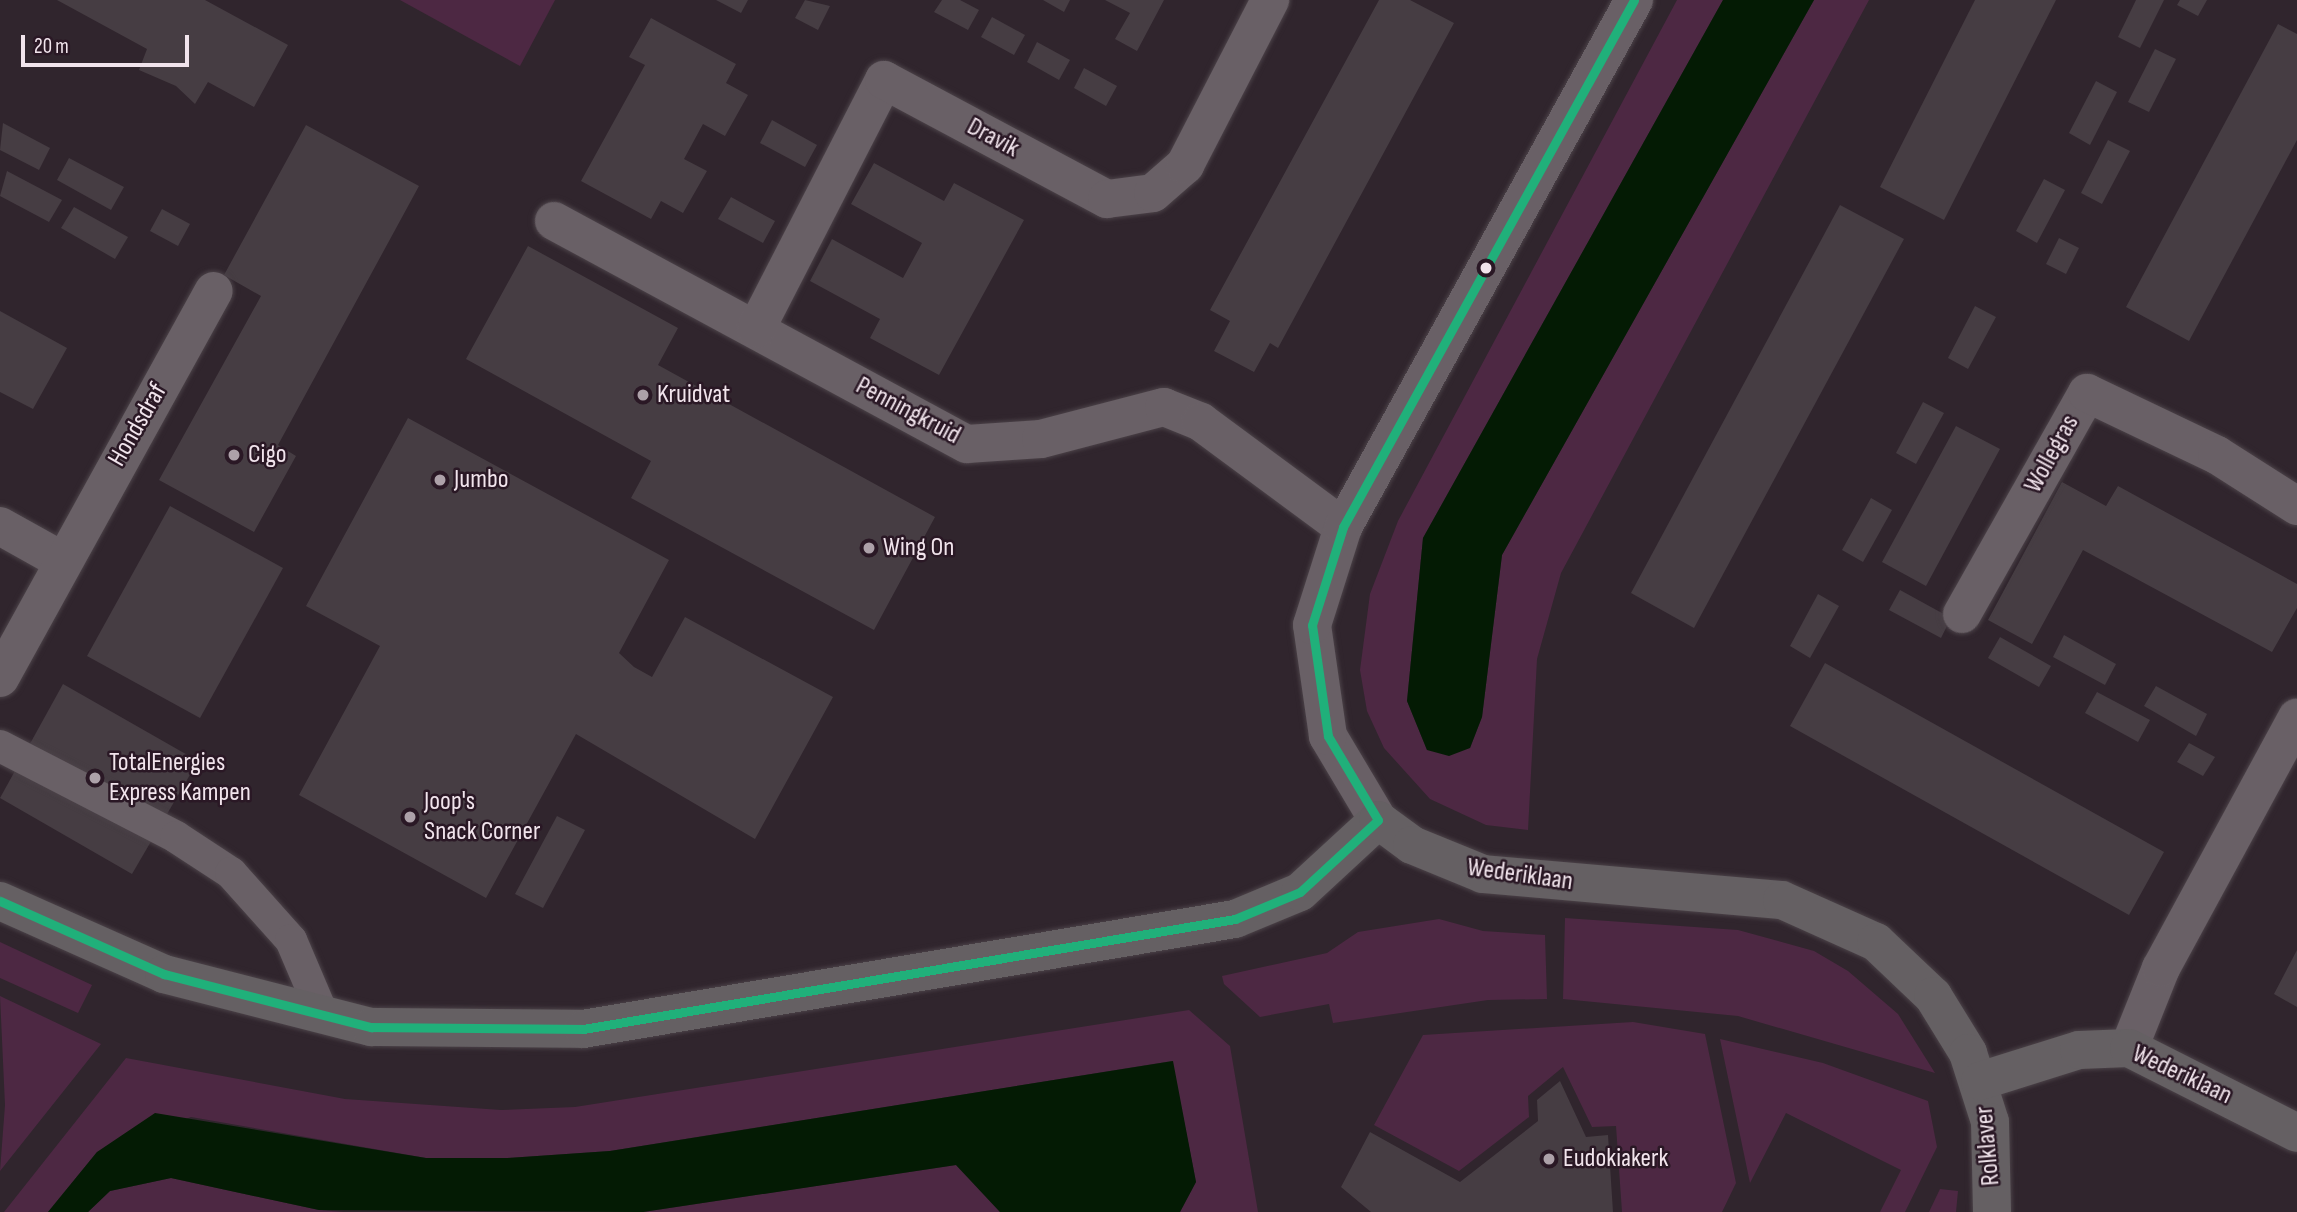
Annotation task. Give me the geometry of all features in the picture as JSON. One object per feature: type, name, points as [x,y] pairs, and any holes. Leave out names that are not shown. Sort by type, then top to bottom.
[{"type":"street","name":"Dravik","points":[[755,329],[884,80],[1107,199],[1153,193],[1185,165],[1270,0]]},
{"type":"street","points":[[0,901],[164,974],[371,1027],[583,1029],[1127,942],[1273,907],[1300,892],[1378,820],[1328,736],[1312,625],[1343,527],[1634,0]]},
{"type":"street","name":"Penningkruid","points":[[554,221],[967,444],[1041,439],[1164,407],[1201,422],[1343,527]]},
{"type":"street","name":"Hondsdraf","points":[[0,678],[61,560],[214,291]]},
{"type":"street","name":"Wollegras","points":[[1962,614],[2087,393],[2217,455],[2297,506]]},
{"type":"street","points":[[0,526],[61,560]]},
{"type":"street","points":[[2129,1048],[2161,968],[2297,718]]},
{"type":"street","name":"Wederiklaan","points":[[1378,820],[1412,845],[1482,874],[1782,900],[1814,911],[1876,942],[1909,968],[1951,1024],[1980,1081],[2079,1050],[2129,1048],[2297,1133]]},
{"type":"street","name":"Rolklaver","points":[[1980,1081],[1994,1155],[1992,1212]]},
{"type":"lane","points":[[0,746],[176,837],[231,873],[291,940],[323,1015]]},
{"type":"shaded area","points":[[400,0],[555,0],[520,66]]},
{"type":"shaded area","points":[[1677,0],[1723,0],[1423,538],[1407,701],[1427,750],[1470,748],[1482,717],[1502,555],[1814,0],[1869,0],[1561,573],[1537,659],[1528,830],[1486,825],[1430,799],[1384,748],[1367,711],[1360,670],[1370,594],[1398,521]]},
{"type":"shaded area","points":[[1723,0],[1814,0],[1502,555],[1482,717],[1470,748],[1449,756],[1427,750],[1407,701],[1423,538]]},
{"type":"shaded area","points":[[1565,918],[1738,930],[1814,951],[1848,971],[1898,1014],[1935,1073],[1738,1016],[1563,999]]},
{"type":"shaded area","points":[[1439,919],[1483,931],[1545,935],[1547,999],[1488,1000],[1333,1023],[1329,1004],[1260,1017],[1224,984],[1222,976],[1327,953],[1358,932]]},
{"type":"shaded area","points":[[0,942],[92,985],[78,1013],[0,978]]},
{"type":"shaded area","points":[[0,996],[101,1044],[0,1171],[5,1105]]},
{"type":"shaded area","points":[[1189,1010],[1230,1046],[1258,1212],[1180,1212],[1196,1182],[1172,1061],[610,1151],[508,1158],[426,1158],[191,1117],[97,1152],[48,1212],[4,1212],[126,1058],[345,1099],[501,1110],[575,1107]]},
{"type":"shaded area","points":[[1633,1022],[1705,1034],[1736,1183],[1722,1212],[1622,1212],[1616,1126],[1592,1127],[1563,1067],[1528,1096],[1529,1117],[1459,1171],[1374,1125],[1423,1035]]},
{"type":"shaded area","points":[[1720,1039],[1823,1063],[1928,1101],[1937,1147],[1905,1212],[1880,1212],[1901,1170],[1786,1113],[1750,1183]]},
{"type":"shaded area","points":[[1173,1061],[1196,1182],[1180,1212],[1000,1212],[956,1165],[643,1212],[319,1210],[171,1178],[110,1191],[88,1212],[48,1212],[97,1152],[155,1113],[426,1158],[508,1158],[610,1151]]},
{"type":"shaded area","points":[[956,1165],[1000,1212],[643,1212],[649,1211]]},
{"type":"shaded area","points":[[171,1178],[319,1210],[344,1212],[88,1212],[110,1191]]},
{"type":"shaded area","points":[[1940,1189],[1958,1191],[1956,1212],[1929,1212]]},
{"type":"building","points":[[57,0],[205,0],[288,45],[254,107],[208,82],[195,104],[176,86],[139,70],[147,49]]},
{"type":"building","points":[[716,0],[748,0],[741,13]]},
{"type":"building","points":[[805,0],[830,6],[818,30],[795,18]]},
{"type":"building","points":[[942,0],[960,0],[979,10],[968,30],[934,12]]},
{"type":"building","points":[[1043,0],[1070,0],[1064,12]]},
{"type":"building","points":[[1105,0],[1164,0],[1137,51],[1115,39],[1130,13]]},
{"type":"building","points":[[1379,0],[1410,0],[1454,23],[1278,348],[1270,343],[1254,372],[1214,351],[1230,321],[1210,310]]},
{"type":"building","points":[[1975,0],[2056,0],[1944,220],[1880,187]]},
{"type":"building","points":[[2136,0],[2164,0],[2140,48],[2118,37]]},
{"type":"building","points":[[2180,0],[2207,0],[2198,16],[2177,5]]},
{"type":"building","points":[[992,17],[1025,35],[1014,55],[981,37]]},
{"type":"building","points":[[651,18],[736,64],[726,83],[748,95],[725,136],[703,124],[684,159],[707,171],[683,213],[661,201],[651,219],[581,181],[645,65],[629,57]]},
{"type":"building","points":[[2278,24],[2297,34],[2297,140],[2189,341],[2126,307]]},
{"type":"building","points":[[1037,42],[1070,60],[1059,80],[1027,62]]},
{"type":"building","points":[[2155,49],[2176,59],[2149,112],[2128,102]]},
{"type":"building","points":[[1084,68],[1117,86],[1106,106],[1074,88]]},
{"type":"building","points":[[2096,81],[2117,92],[2090,145],[2069,133]]},
{"type":"building","points":[[772,120],[817,145],[805,167],[760,143]]},
{"type":"building","points":[[3,123],[50,148],[39,170],[0,150]]},
{"type":"building","points":[[306,125],[419,186],[278,445],[296,456],[254,532],[159,480],[261,296],[224,275]]},
{"type":"building","points":[[2108,140],[2130,151],[2102,204],[2081,193]]},
{"type":"building","points":[[69,158],[124,187],[111,210],[57,180]]},
{"type":"building","points":[[874,163],[944,201],[954,183],[1024,220],[939,375],[870,338],[880,319],[810,281],[832,239],[903,278],[922,243],[851,204]]},
{"type":"building","points":[[7,171],[62,200],[49,222],[0,196]]},
{"type":"building","points":[[2044,179],[2065,190],[2037,243],[2016,231]]},
{"type":"building","points":[[731,197],[775,221],[763,243],[718,219]]},
{"type":"building","points":[[1840,205],[1904,239],[1694,628],[1631,593]]},
{"type":"building","points":[[74,207],[128,237],[115,259],[61,228]]},
{"type":"building","points":[[162,209],[190,224],[178,246],[150,231]]},
{"type":"building","points":[[2059,238],[2079,248],[2066,274],[2046,264]]},
{"type":"building","points":[[528,246],[678,328],[658,365],[935,517],[874,630],[631,498],[651,461],[466,359]]},
{"type":"building","points":[[1975,306],[1996,317],[1968,369],[1948,358]]},
{"type":"building","points":[[0,311],[67,348],[33,409],[0,392]]},
{"type":"building","points":[[1923,402],[1944,413],[1916,464],[1896,453]]},
{"type":"building","points":[[408,418],[669,560],[619,653],[634,667],[652,677],[685,617],[833,697],[755,839],[576,734],[486,898],[299,795],[380,646],[306,606]]},
{"type":"building","points":[[1956,426],[2000,449],[1926,586],[1882,562]]},
{"type":"building","points":[[2062,482],[2106,506],[2118,486],[2297,584],[2297,608],[2272,652],[2083,550],[2032,644],[1988,620]]},
{"type":"building","points":[[1871,498],[1892,510],[1863,562],[1842,550]]},
{"type":"building","points":[[170,506],[283,568],[200,718],[87,656]]},
{"type":"building","points":[[1900,590],[1951,618],[1941,638],[1889,610]]},
{"type":"building","points":[[1818,594],[1839,606],[1810,658],[1790,646]]},
{"type":"building","points":[[2064,635],[2116,664],[2105,685],[2053,657]]},
{"type":"building","points":[[2000,637],[2051,666],[2039,687],[1988,658]]},
{"type":"building","points":[[1825,663],[2164,852],[2129,915],[1790,726]]},
{"type":"building","points":[[63,684],[198,761],[132,874],[0,798]]},
{"type":"building","points":[[2156,686],[2207,714],[2196,736],[2144,706]]},
{"type":"building","points":[[2097,692],[2150,720],[2138,742],[2085,713]]},
{"type":"building","points":[[2189,743],[2215,757],[2203,776],[2177,762]]},
{"type":"building","points":[[557,816],[585,830],[543,908],[515,894]]},
{"type":"building","points":[[2297,950],[2297,1007],[2274,994]]},
{"type":"building","name":"Eudokiakerk","points":[[1560,1081],[1586,1137],[1608,1135],[1613,1212],[1371,1212],[1341,1187],[1370,1132],[1460,1182],[1538,1121],[1537,1100]]},
{"type":"transit line","points":[[1378,820],[1328,736],[1312,625],[1343,527],[1634,0]]},
{"type":"transit line","points":[[0,901],[164,974],[371,1027],[583,1029],[1235,919],[1300,892],[1378,820]]},
{"type":"place","name":"Kruidvat","points":[[643,395]]},
{"type":"place","name":"Cigo","points":[[234,455]]},
{"type":"place","name":"Jumbo","points":[[440,480]]},
{"type":"place","name":"Wing On","points":[[869,548]]},
{"type":"place","name":"TotalEnergies Express Kampen","points":[[95,778]]},
{"type":"place","name":"Joop's Snack Corner","points":[[410,817]]},
{"type":"place","name":"Eudokiakerk","points":[[1549,1159]]}]
